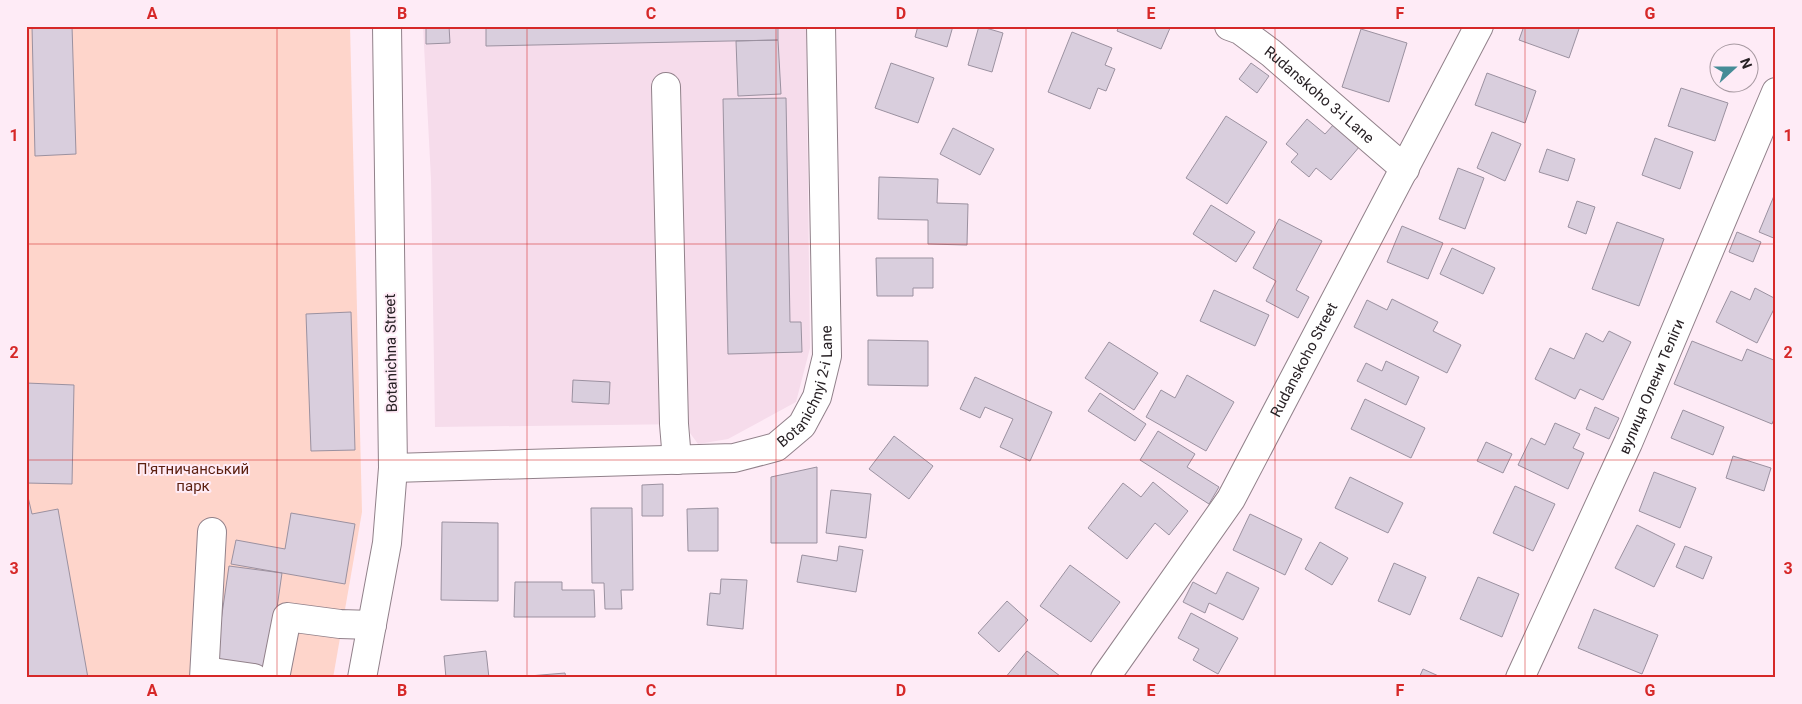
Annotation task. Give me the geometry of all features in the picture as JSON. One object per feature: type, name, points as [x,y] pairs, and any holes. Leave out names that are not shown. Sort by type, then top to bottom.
[{"type":"street","name":"Botanichna Street","points":[[362,678],[387,543],[393,468],[387,26]]},
{"type":"street","name":"Botanichnyi 2-i Lane","points":[[393,468],[734,458],[776,447],[802,425],[817,398],[827,356],[821,26]]},
{"type":"street","name":"Rudanskoho 3-i Lane","points":[[1229,26],[1240,30],[1271,53],[1405,169]]},
{"type":"street","name":"Rudanskoho Street","points":[[1105,678],[1231,499],[1479,26]]},
{"type":"street","points":[[666,87],[674,424],[677,460]]},
{"type":"street","name":"вулиця Олени Теліги","points":[[1520,678],[1628,443],[1776,92]]},
{"type":"street","points":[[212,532],[205,674],[254,678]]},
{"type":"street","points":[[275,678],[287,617],[340,624],[372,625]]},
{"type":"shaded area","points":[[423,26],[806,26],[810,348],[796,402],[728,439],[698,444],[690,433],[689,424],[435,427],[431,179]]},
{"type":"green space","name":"П'ятничанський парк","points":[[26,26],[350,26],[362,512],[333,678],[26,678]]},
{"type":"building","points":[[32,26],[72,26],[76,154],[35,156]]},
{"type":"building","points":[[426,26],[449,26],[450,43],[426,44]]},
{"type":"building","points":[[486,26],[778,26],[778,40],[486,46]]},
{"type":"building","points":[[918,26],[953,26],[947,47],[915,37]]},
{"type":"building","points":[[979,26],[1003,33],[992,72],[968,65]]},
{"type":"building","points":[[1119,26],[1166,26],[1170,28],[1161,49],[1117,31]]},
{"type":"building","points":[[1524,26],[1580,26],[1569,58],[1519,40]]},
{"type":"building","points":[[1361,29],[1407,43],[1389,102],[1342,87]]},
{"type":"building","points":[[1072,32],[1112,48],[1105,65],[1115,69],[1106,91],[1098,88],[1090,109],[1048,92]]},
{"type":"building","points":[[778,40],[781,94],[738,96],[736,41]]},
{"type":"building","points":[[891,63],[934,78],[918,123],[875,108]]},
{"type":"building","points":[[1251,63],[1269,76],[1257,93],[1239,79]]},
{"type":"building","points":[[1487,73],[1536,91],[1525,123],[1475,105]]},
{"type":"building","points":[[1681,88],[1728,103],[1715,141],[1668,126]]},
{"type":"building","points":[[786,98],[790,322],[801,322],[802,352],[728,354],[723,99]]},
{"type":"building","points":[[1226,116],[1267,142],[1227,204],[1186,178]]},
{"type":"building","points":[[1307,119],[1325,134],[1334,124],[1360,146],[1331,180],[1316,168],[1309,177],[1291,162],[1298,154],[1286,144]]},
{"type":"building","points":[[953,128],[994,149],[980,175],[940,154]]},
{"type":"building","points":[[1492,132],[1521,144],[1505,181],[1477,168]]},
{"type":"building","points":[[1655,138],[1693,152],[1680,189],[1642,175]]},
{"type":"building","points":[[1547,149],[1575,159],[1568,181],[1539,172]]},
{"type":"building","points":[[1458,168],[1484,178],[1465,229],[1439,219]]},
{"type":"building","points":[[879,177],[938,179],[937,203],[968,204],[967,245],[928,244],[928,220],[878,219]]},
{"type":"building","points":[[1776,191],[1776,239],[1759,232]]},
{"type":"building","points":[[1577,201],[1595,207],[1586,234],[1568,227]]},
{"type":"building","points":[[1211,205],[1255,232],[1236,262],[1193,234]]},
{"type":"building","points":[[1279,219],[1322,241],[1296,290],[1309,297],[1298,318],[1266,301],[1276,281],[1253,268]]},
{"type":"building","points":[[1617,222],[1664,239],[1639,306],[1592,289]]},
{"type":"building","points":[[1402,226],[1443,243],[1428,279],[1387,262]]},
{"type":"building","points":[[1737,232],[1761,242],[1753,262],[1729,252]]},
{"type":"building","points":[[1452,248],[1495,268],[1483,294],[1440,274]]},
{"type":"building","points":[[876,258],[933,258],[933,288],[913,288],[913,296],[877,296]]},
{"type":"building","points":[[1755,288],[1776,299],[1776,305],[1757,343],[1716,322],[1731,291],[1750,300]]},
{"type":"building","points":[[1214,290],[1269,315],[1255,346],[1200,321]]},
{"type":"building","points":[[1392,299],[1438,322],[1433,331],[1461,345],[1447,373],[1354,327],[1367,300],[1387,310]]},
{"type":"building","points":[[351,312],[355,450],[311,451],[306,314]]},
{"type":"building","points":[[1609,331],[1631,342],[1603,400],[1580,389],[1575,399],[1535,379],[1550,348],[1574,359],[1586,333],[1603,342]]},
{"type":"building","points":[[868,340],[928,341],[928,386],[868,385]]},
{"type":"building","points":[[1692,341],[1742,361],[1747,349],[1776,361],[1776,414],[1772,424],[1674,384]]},
{"type":"building","points":[[1109,342],[1158,373],[1134,410],[1085,378]]},
{"type":"building","points":[[1386,361],[1419,377],[1406,405],[1357,381],[1366,363],[1382,371]]},
{"type":"building","points":[[1187,375],[1234,402],[1206,451],[1146,417],[1161,390],[1175,398]]},
{"type":"building","points":[[975,377],[1052,412],[1030,461],[1000,447],[1013,419],[985,407],[980,418],[960,409]]},
{"type":"building","points":[[573,380],[610,382],[609,404],[572,402]]},
{"type":"building","points":[[26,383],[74,385],[72,484],[26,483]]},
{"type":"building","points":[[1100,393],[1146,424],[1135,441],[1088,411]]},
{"type":"building","points":[[1365,399],[1425,428],[1411,458],[1351,429]]},
{"type":"building","points":[[1595,407],[1619,418],[1609,439],[1586,429]]},
{"type":"building","points":[[1683,410],[1724,427],[1713,455],[1671,438]]},
{"type":"building","points":[[1555,423],[1580,434],[1573,448],[1584,453],[1568,489],[1518,465],[1531,438],[1545,445]]},
{"type":"building","points":[[1158,431],[1195,454],[1187,467],[1219,487],[1209,504],[1140,460]]},
{"type":"building","points":[[894,436],[933,466],[909,499],[869,469]]},
{"type":"building","points":[[1486,442],[1512,454],[1503,473],[1477,461]]},
{"type":"building","points":[[1733,456],[1771,468],[1764,491],[1726,478]]},
{"type":"building","points":[[817,467],[817,543],[771,543],[771,477]]},
{"type":"building","points":[[1654,472],[1696,488],[1680,528],[1639,511]]},
{"type":"building","points":[[1350,477],[1403,503],[1388,533],[1335,508]]},
{"type":"building","points":[[1153,482],[1188,511],[1169,535],[1155,523],[1127,559],[1088,528],[1123,483],[1141,497]]},
{"type":"building","points":[[663,484],[663,516],[642,516],[642,485]]},
{"type":"building","points":[[1515,486],[1555,504],[1533,551],[1493,533]]},
{"type":"building","points":[[831,490],[871,494],[866,538],[826,533]]},
{"type":"building","points":[[26,497],[28,497],[32,514],[58,509],[88,678],[26,678]]},
{"type":"building","points":[[591,508],[632,508],[633,590],[621,590],[622,609],[605,609],[604,583],[592,583]]},
{"type":"building","points":[[718,508],[718,551],[688,551],[687,509]]},
{"type":"building","points":[[291,513],[355,524],[345,584],[231,564],[236,540],[285,549]]},
{"type":"building","points":[[1250,514],[1302,539],[1285,575],[1233,550]]},
{"type":"building","points":[[442,522],[498,523],[498,601],[441,600]]},
{"type":"building","points":[[1637,525],[1675,544],[1654,587],[1615,568]]},
{"type":"building","points":[[1320,542],[1348,558],[1332,585],[1305,569]]},
{"type":"building","points":[[839,546],[863,550],[856,592],[797,582],[802,555],[837,561]]},
{"type":"building","points":[[1685,546],[1712,557],[1703,579],[1676,567]]},
{"type":"building","points":[[1394,563],[1426,577],[1410,615],[1378,601]]},
{"type":"building","points":[[1070,565],[1120,602],[1091,642],[1040,606]]},
{"type":"building","points":[[229,566],[282,573],[268,670],[215,662]]},
{"type":"building","points":[[1227,572],[1259,588],[1243,620],[1209,603],[1205,613],[1183,602],[1193,582],[1216,594]]},
{"type":"building","points":[[1478,577],[1519,594],[1502,637],[1460,619]]},
{"type":"building","points":[[721,579],[747,580],[743,629],[707,625],[710,593],[720,594]]},
{"type":"building","points":[[515,582],[562,582],[562,590],[594,590],[595,617],[514,617]]},
{"type":"building","points":[[1007,601],[1028,620],[999,652],[978,633]]},
{"type":"building","points":[[1594,609],[1658,635],[1642,674],[1578,648]]},
{"type":"building","points":[[1191,613],[1238,638],[1218,674],[1193,660],[1199,649],[1178,638]]},
{"type":"building","points":[[486,651],[489,678],[446,678],[444,656]]},
{"type":"building","points":[[1027,651],[1060,676],[1058,678],[1005,678]]},
{"type":"building","points":[[1423,669],[1443,678],[1419,678]]},
{"type":"building","points":[[565,673],[566,678],[529,678],[529,676]]}]
